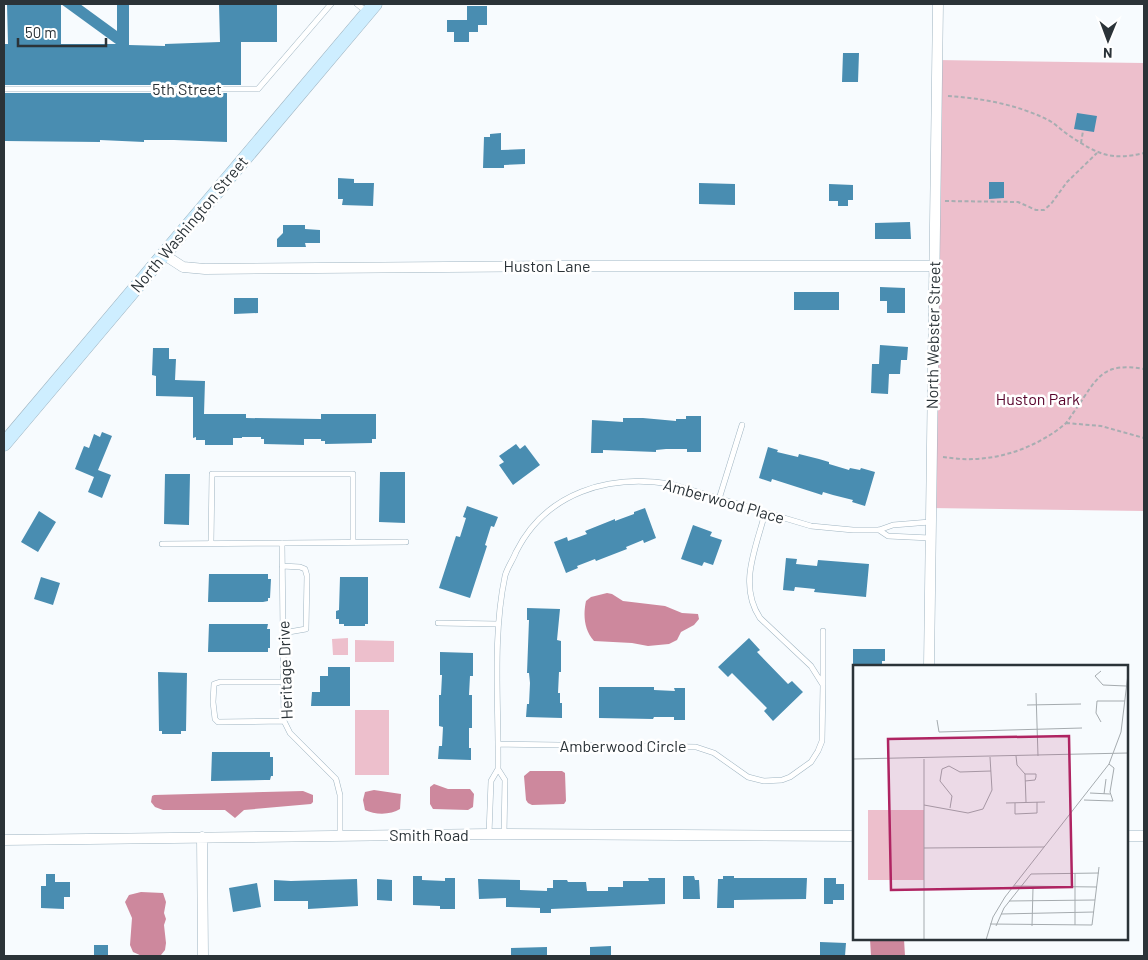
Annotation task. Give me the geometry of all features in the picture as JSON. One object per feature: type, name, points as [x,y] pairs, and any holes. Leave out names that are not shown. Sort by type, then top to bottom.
[{"type":"main road","name":"North Washington Street","points":[[4,444],[366,7]]},
{"type":"street","name":"North Webster Street","points":[[929,665],[938,4]]},
{"type":"street","name":"Huston Lane","points":[[163,254],[183,266],[205,270],[556,266],[934,266]]},
{"type":"street","name":"Smith Road","points":[[4,840],[489,834],[853,836]]},
{"type":"street","points":[[1128,836],[1144,836]]},
{"type":"street","points":[[202,837],[203,956]]},
{"type":"lane","name":"5th Street","points":[[4,89],[258,89],[331,4]]},
{"type":"lane","points":[[718,499],[742,425]]},
{"type":"lane","points":[[211,543],[212,474],[353,474],[353,542]]},
{"type":"lane","name":"Amberwood Place","points":[[489,834],[491,781],[498,769],[498,624],[506,574],[522,541],[536,522],[552,507],[590,488],[624,481],[649,481],[671,484],[811,526],[853,530],[879,530],[893,525],[930,522]]},
{"type":"lane","points":[[765,513],[749,572],[749,590],[755,611],[811,666],[823,686]]},
{"type":"lane","name":"Amberwood Place","points":[[879,530],[888,536],[930,538]]},
{"type":"lane","points":[[162,544],[406,542]]},
{"type":"lane","name":"Heritage Drive","points":[[282,543],[284,721],[290,733],[336,779],[340,795],[340,836]]},
{"type":"lane","points":[[282,566],[300,567],[304,569],[307,576],[306,629],[283,633]]},
{"type":"lane","points":[[438,623],[498,624]]},
{"type":"lane","name":"Amberwood Circle","points":[[499,744],[696,746],[714,753],[748,777],[764,781],[782,780],[790,777],[811,762],[822,741],[823,631]]},
{"type":"lane","points":[[284,682],[220,682],[214,684],[213,702],[215,720],[218,722],[284,721]]},
{"type":"lane","name":"Amberwood Place","points":[[498,769],[505,780],[504,835]]},
{"type":"path","points":[[937,96],[995,103],[1028,112],[1049,121],[1097,153],[1113,157],[1134,156],[1144,153]]},
{"type":"path","points":[[1081,143],[1083,130]]},
{"type":"path","points":[[935,200],[1018,202],[1036,210],[1044,210],[1051,204],[1067,182],[1097,153]]},
{"type":"path","points":[[931,456],[973,460],[1008,454],[1040,440],[1066,423],[1098,378],[1113,368],[1130,366],[1144,368]]},
{"type":"path","points":[[1066,423],[1101,426],[1144,438]]},
{"type":"green space","name":"Huston Park","points":[[937,60],[1144,63],[1144,511],[930,508]]},
{"type":"green space","points":[[348,638],[348,655],[333,655],[332,639]]},
{"type":"green space","points":[[355,640],[394,641],[394,662],[355,662]]},
{"type":"green space","points":[[355,710],[389,710],[389,775],[355,775]]},
{"type":"shaded area","points":[[607,593],[623,601],[665,606],[682,613],[698,614],[699,619],[694,625],[681,632],[677,640],[669,644],[648,646],[632,643],[594,641],[588,632],[585,622],[586,601],[591,597]]},
{"type":"shaded area","points":[[530,771],[562,771],[565,773],[566,801],[564,804],[532,805],[528,803],[526,800],[524,776]]},
{"type":"shaded area","points":[[434,784],[448,789],[470,789],[474,794],[473,807],[468,810],[433,809],[430,804],[430,787]]},
{"type":"shaded area","points":[[374,790],[401,794],[400,809],[383,814],[365,810],[363,800],[365,792]]},
{"type":"shaded area","points":[[303,791],[313,795],[313,802],[311,804],[244,810],[235,818],[225,810],[163,810],[155,807],[151,802],[154,795]]},
{"type":"shaded area","points":[[141,892],[163,893],[166,902],[164,925],[166,943],[165,950],[161,955],[142,956],[133,952],[130,945],[132,918],[125,902],[129,895]]},
{"type":"shaded area","points":[[870,940],[904,940],[905,956],[871,956]]},
{"type":"building","points":[[7,4],[61,4],[80,4],[117,31],[117,4],[129,4],[129,45],[165,46],[165,44],[220,42],[219,4],[277,4],[277,42],[241,42],[241,85],[4,85],[4,44],[8,44]],"holes":[[[61,4],[116,44],[61,44]]]},
{"type":"building","points":[[467,6],[487,6],[487,25],[478,25],[478,32],[469,32],[469,42],[454,42],[454,32],[447,32],[447,20],[467,20]]},
{"type":"building","points":[[843,53],[859,53],[858,82],[842,82]]},
{"type":"building","points":[[5,93],[227,93],[227,142],[174,140],[144,140],[144,142],[100,140],[100,142],[5,141]]},
{"type":"building","points":[[1077,113],[1097,116],[1094,132],[1074,129]]},
{"type":"building","points":[[501,133],[501,150],[525,149],[525,164],[504,165],[504,168],[483,168],[484,137],[490,137],[490,134]]},
{"type":"building","points":[[338,178],[354,179],[354,183],[374,183],[373,206],[342,205],[343,199],[338,199]]},
{"type":"building","points":[[989,182],[1004,182],[1004,198],[989,199]]},
{"type":"building","points":[[699,183],[735,184],[735,205],[699,204]]},
{"type":"building","points":[[829,184],[853,185],[853,200],[848,200],[848,206],[838,206],[838,201],[829,201]]},
{"type":"building","points":[[910,222],[911,239],[875,239],[875,223]]},
{"type":"building","points":[[283,225],[305,225],[305,229],[320,230],[320,243],[305,243],[306,247],[277,247],[277,239],[283,233]]},
{"type":"building","points":[[880,287],[905,288],[905,313],[887,313],[887,301],[880,301]]},
{"type":"building","points":[[794,292],[839,292],[839,310],[794,310]]},
{"type":"building","points":[[234,298],[258,298],[258,313],[234,314]]},
{"type":"building","points":[[880,345],[908,347],[907,360],[901,360],[900,374],[889,374],[888,394],[871,393],[872,364],[879,364]]},
{"type":"building","points":[[153,348],[169,348],[169,359],[176,359],[175,380],[205,381],[204,414],[246,414],[246,418],[321,419],[321,414],[376,414],[376,439],[372,439],[372,443],[325,444],[325,441],[321,441],[321,439],[304,439],[304,445],[264,444],[264,439],[261,439],[261,437],[242,437],[233,438],[233,445],[205,445],[205,440],[193,438],[193,397],[156,396],[156,376],[152,375]]},
{"type":"building","points":[[686,416],[701,416],[701,452],[687,452],[687,449],[666,449],[656,450],[656,452],[603,450],[603,453],[591,453],[592,420],[623,422],[623,418],[643,418],[676,421],[676,419],[686,419]]},
{"type":"building","points":[[102,432],[112,436],[98,470],[111,475],[102,498],[88,492],[94,477],[75,469],[84,446],[89,448],[94,434],[100,437]]},
{"type":"building","points":[[516,444],[520,449],[525,445],[540,465],[513,485],[499,465],[504,462],[499,456]]},
{"type":"building","points":[[768,447],[778,450],[777,452],[798,457],[799,454],[819,459],[849,470],[850,468],[860,470],[861,468],[875,472],[865,506],[852,502],[853,500],[823,492],[822,495],[772,479],[771,482],[759,478]]},
{"type":"building","points":[[380,472],[405,472],[405,523],[379,522]]},
{"type":"building","points":[[165,474],[190,474],[189,525],[164,524]]},
{"type":"building","points":[[467,506],[498,517],[494,527],[491,526],[485,545],[487,546],[470,598],[439,588],[456,536],[460,537],[466,518],[463,517]]},
{"type":"building","points":[[645,508],[656,538],[644,543],[643,540],[626,547],[627,549],[577,566],[578,568],[566,573],[554,542],[567,537],[568,541],[587,534],[585,531],[615,519],[615,521],[634,514],[634,512]]},
{"type":"building","points":[[39,511],[56,522],[38,552],[21,542]]},
{"type":"building","points":[[693,525],[712,532],[710,536],[722,540],[713,565],[704,562],[702,566],[681,559]]},
{"type":"building","points":[[786,558],[797,559],[796,564],[817,566],[818,560],[869,564],[866,597],[814,592],[815,589],[795,587],[794,591],[783,590]]},
{"type":"building","points":[[209,574],[268,574],[268,579],[271,579],[270,598],[268,598],[268,601],[263,602],[208,602]]},
{"type":"building","points":[[41,577],[60,583],[53,605],[34,599]]},
{"type":"building","points":[[340,577],[368,577],[368,624],[365,624],[365,626],[344,626],[344,624],[339,624],[339,619],[336,619],[336,611],[339,610]]},
{"type":"building","points":[[527,608],[560,609],[557,640],[561,641],[561,672],[559,672],[558,693],[560,693],[560,703],[562,703],[562,718],[526,717],[530,683],[529,673],[527,673],[529,620],[527,620]]},
{"type":"building","points":[[209,624],[268,624],[267,629],[270,629],[270,648],[268,648],[268,652],[208,652]]},
{"type":"building","points":[[749,638],[760,650],[757,652],[788,684],[792,681],[803,692],[773,721],[764,711],[767,708],[732,673],[728,677],[718,667]]},
{"type":"building","points":[[853,649],[885,649],[885,661],[882,661],[882,665],[853,665]]},
{"type":"building","points":[[440,652],[473,653],[473,676],[470,676],[469,695],[472,695],[472,728],[469,728],[471,760],[438,759],[439,746],[442,746],[443,727],[439,726],[439,695],[441,695],[442,675],[440,675]]},
{"type":"building","points":[[328,667],[350,667],[350,706],[311,706],[312,692],[320,692],[320,676],[328,676]]},
{"type":"building","points":[[158,672],[187,673],[186,731],[181,731],[181,734],[162,734],[162,731],[159,731]]},
{"type":"building","points":[[599,687],[654,687],[654,690],[675,691],[674,688],[685,688],[685,720],[674,720],[674,717],[654,717],[653,719],[599,718]]},
{"type":"building","points":[[212,752],[270,752],[270,757],[273,757],[273,776],[271,776],[270,780],[211,781]]},
{"type":"building","points":[[46,874],[55,874],[55,882],[70,882],[70,897],[64,897],[64,909],[41,908],[41,886],[46,886]]},
{"type":"building","points":[[413,876],[422,876],[422,880],[445,881],[445,878],[455,878],[455,909],[440,909],[440,906],[413,905]]},
{"type":"building","points":[[683,876],[694,876],[695,880],[699,880],[700,899],[683,899]]},
{"type":"building","points":[[723,876],[734,876],[734,878],[807,878],[806,899],[734,900],[734,908],[717,908],[718,879],[723,879]]},
{"type":"building","points":[[648,878],[665,878],[665,904],[551,909],[551,913],[540,913],[540,908],[506,907],[506,898],[479,899],[478,879],[520,880],[520,890],[547,891],[547,888],[553,888],[553,880],[567,880],[568,882],[586,882],[587,891],[608,891],[608,887],[623,887],[623,881],[649,881]]},
{"type":"building","points":[[824,878],[836,878],[836,884],[844,884],[844,900],[833,900],[833,904],[824,904]]},
{"type":"building","points":[[357,879],[358,906],[308,909],[308,901],[274,901],[274,880]]},
{"type":"building","points":[[377,879],[392,880],[392,901],[377,900]]},
{"type":"building","points":[[257,883],[261,907],[233,912],[229,888]]},
{"type":"building","points":[[820,942],[846,943],[845,956],[820,956]]},
{"type":"building","points":[[94,945],[108,945],[108,956],[94,956]]},
{"type":"building","points":[[611,946],[611,956],[590,956],[590,947]]},
{"type":"building","points":[[547,947],[547,956],[511,956],[511,948]]}]
